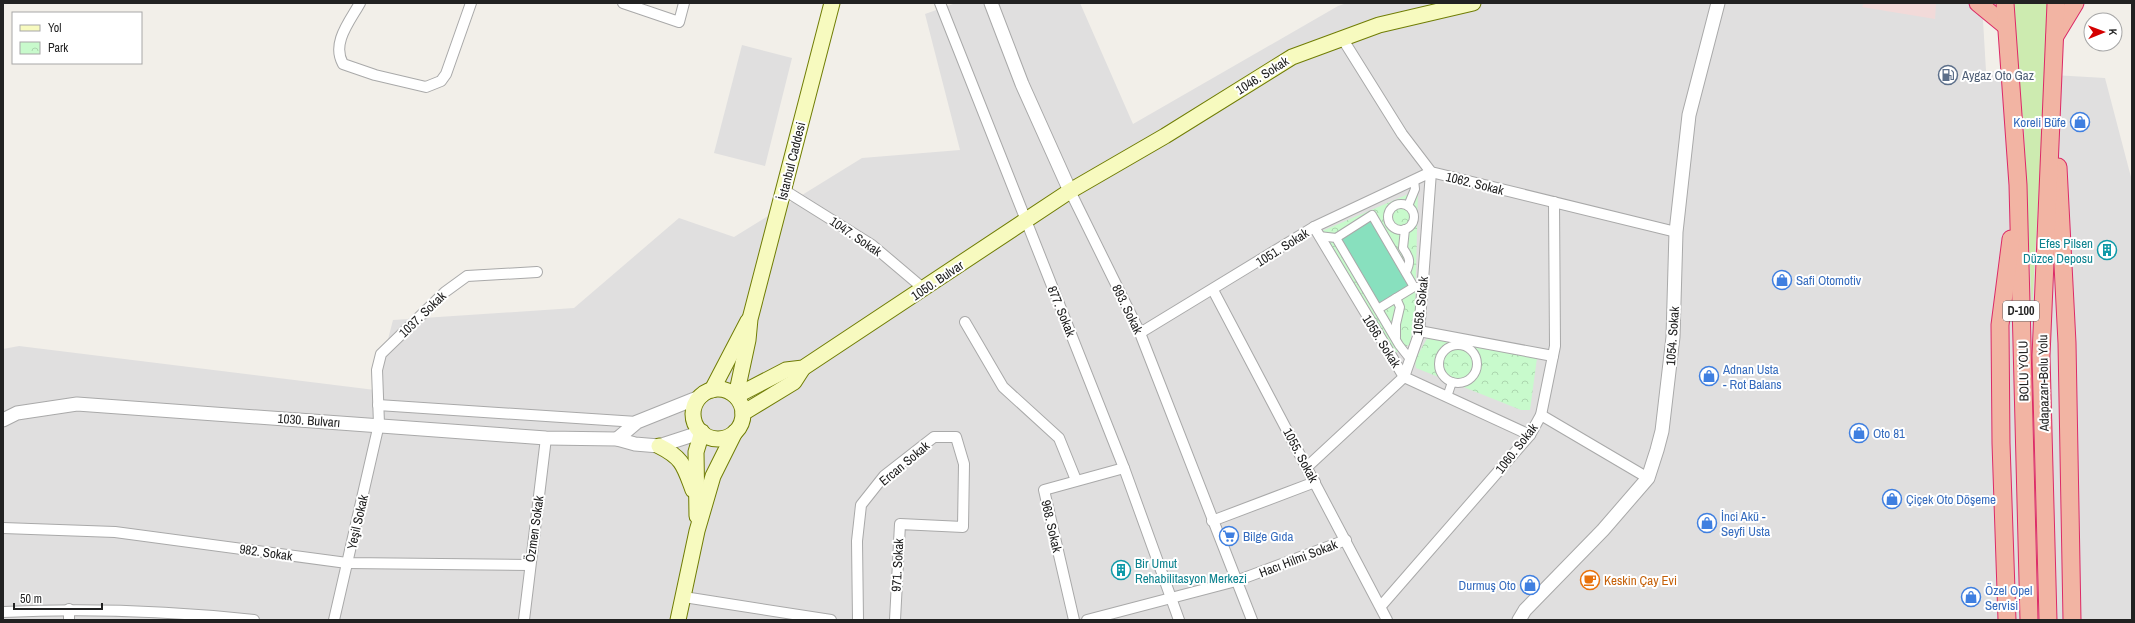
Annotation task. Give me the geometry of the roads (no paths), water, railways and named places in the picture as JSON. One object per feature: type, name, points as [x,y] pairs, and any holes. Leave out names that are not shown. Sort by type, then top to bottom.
[{"type":"highway","points":[[1978,3],[2006,26]]},
{"type":"highway","name":"BOLU YOLU","points":[[2005,3],[2018,185],[2029,620]]},
{"type":"highway","name":"Adapazarı-Bolu Yolu","points":[[2048,620],[2041,356],[2056,3]]},
{"type":"highway","points":[[2055,36],[2075,3]]},
{"type":"highway","points":[[2052,110],[2060,187],[2067,343],[2072,620]]},
{"type":"highway","points":[[2007,620],[2000,325],[2018,185]]},
{"type":"main road","name":"İstanbul Caddesi","points":[[736,396],[748,340],[750,319],[832,3]]},
{"type":"main road","name":"1046. Sokak","points":[[1070,191],[1165,136],[1292,57],[1379,25],[1470,3]]},
{"type":"main road","name":"1050. Bulvar","points":[[803,368],[1070,191]]},
{"type":"main road","name":"İstanbul Caddesi","points":[[707,393],[750,319]]},
{"type":"main road","points":[[736,396],[786,370],[803,368]]},
{"type":"main road","points":[[743,413],[794,382],[803,368]]},
{"type":"main road","points":[[678,620],[698,531],[713,476],[742,421],[743,413],[742,405],[736,396],[724,390],[707,393],[697,402],[694,418],[702,432],[717,439],[725,438],[735,432]]},
{"type":"main road","points":[[698,531],[696,452],[702,432]]},
{"type":"main road","points":[[659,446],[674,453],[684,467],[696,499]]},
{"type":"street","points":[[360,3],[340,39],[338,53],[343,64],[375,75],[426,87],[441,81],[446,74],[471,3]]},
{"type":"street","points":[[623,3],[679,22],[684,3]]},
{"type":"street","name":"877. Sokak","points":[[940,3],[1124,468],[1179,620]]},
{"type":"street","name":"893. Sokak","points":[[991,3],[1022,84],[1070,191],[1140,333],[1252,620]]},
{"type":"street","name":"1054. Sokak","points":[[1519,620],[1525,610],[1603,530],[1648,478],[1662,431],[1666,400],[1673,337],[1676,232],[1689,115],[1718,3]]},
{"type":"street","name":"1062. Sokak","points":[[1342,38],[1402,134],[1430,172],[1676,232]]},
{"type":"street","name":"1051. Sokak","points":[[1140,333],[1316,232],[1430,172]]},
{"type":"street","name":"1058. Sokak","points":[[1308,467],[1404,377],[1419,331],[1418,287],[1430,172]]},
{"type":"street","points":[[1408,206],[1415,189],[1414,180]]},
{"type":"street","name":"1047. Sokak","points":[[784,190],[872,245],[924,288]]},
{"type":"street","name":"1060. Sokak","points":[[1381,606],[1530,435],[1541,415],[1555,346],[1554,202]]},
{"type":"street","points":[[1405,229],[1397,229],[1390,224],[1387,216],[1390,208],[1397,204],[1408,206],[1412,211],[1413,220],[1405,229],[1403,248],[1409,257],[1410,264],[1406,272]]},
{"type":"street","points":[[1336,238],[1372,215],[1406,272],[1418,287],[1378,309]]},
{"type":"street","points":[[1381,230],[1390,224]]},
{"type":"street","points":[[1316,232],[1336,238],[1396,339],[1410,359]]},
{"type":"street","name":"1056. Sokak","points":[[1316,232],[1404,377],[1530,435]]},
{"type":"street","name":"1037. Sokak","points":[[379,424],[377,370],[381,354],[445,292],[467,276],[537,272]]},
{"type":"street","name":"1055. Sokak","points":[[1213,290],[1308,467],[1387,620]]},
{"type":"street","points":[[1396,298],[1400,307],[1396,324],[1396,339]]},
{"type":"street","points":[[964,322],[1002,387],[1059,438],[1076,480]]},
{"type":"street","points":[[1419,331],[1462,342],[1553,356]]},
{"type":"street","points":[[1462,342],[1473,352],[1477,364],[1476,371],[1468,381],[1462,383],[1452,382],[1444,378],[1441,373],[1439,361],[1441,355],[1450,347],[1462,342]]},
{"type":"street","points":[[1447,397],[1452,382]]},
{"type":"street","points":[[617,439],[637,422],[707,393]]},
{"type":"street","name":"1030. Bulvarı","points":[[3,420],[17,413],[77,404],[379,424],[546,438],[617,439],[635,444],[659,446],[702,432]]},
{"type":"street","points":[[378,405],[637,422]]},
{"type":"street","points":[[1541,415],[1648,478]]},
{"type":"street","name":"Yeşil Sokak","points":[[334,620],[379,424]]},
{"type":"street","name":"Ercan Sokak","points":[[858,620],[857,541],[861,505],[884,476],[934,438],[956,437],[964,464],[963,527]]},
{"type":"street","name":"Özmen Sokak","points":[[524,620],[529,565],[546,438]]},
{"type":"street","name":"968. Sokak","points":[[1074,620],[1044,490],[1124,468]]},
{"type":"street","points":[[1212,520],[1315,482]]},
{"type":"street","name":"971. Sokak","points":[[895,620],[900,524],[963,527]]},
{"type":"street","name":"982. Sokak","points":[[3,528],[115,532],[347,563],[529,565]]},
{"type":"street","name":"Hacı Hilmi Sokak","points":[[1087,620],[1236,581],[1346,540]]},
{"type":"street","points":[[684,597],[832,620]]},
{"type":"street","points":[[69,609],[69,620]]},
{"type":"street","points":[[3,612],[69,609],[197,614],[254,620]]},
{"type":"place","name":"Aygaz Oto Gaz","points":[[1948,75]]},
{"type":"place","name":"Koreli Büfe","points":[[2080,122]]},
{"type":"place","name":"Efes Pilsen Düzce Deposu","points":[[2107,250]]},
{"type":"place","name":"Safi Otomotiv","points":[[1782,280]]},
{"type":"place","name":"Adnan Usta - Rot Balans","points":[[1709,376]]},
{"type":"place","name":"Oto 81","points":[[1859,433]]},
{"type":"place","name":"Çiçek Oto Döşeme","points":[[1892,499]]},
{"type":"place","name":"İnci Akü - Seyfi Usta","points":[[1707,523]]},
{"type":"place","name":"Bilge Gıda","points":[[1229,536]]},
{"type":"place","name":"Bir Umut Rehabilitasyon Merkezi","points":[[1121,570]]},
{"type":"place","name":"Keskin Çay Evi","points":[[1590,580]]},
{"type":"place","name":"Durmuş Oto","points":[[1530,585]]},
{"type":"place","name":"Özel Opel Servisi","points":[[1971,597]]}]
